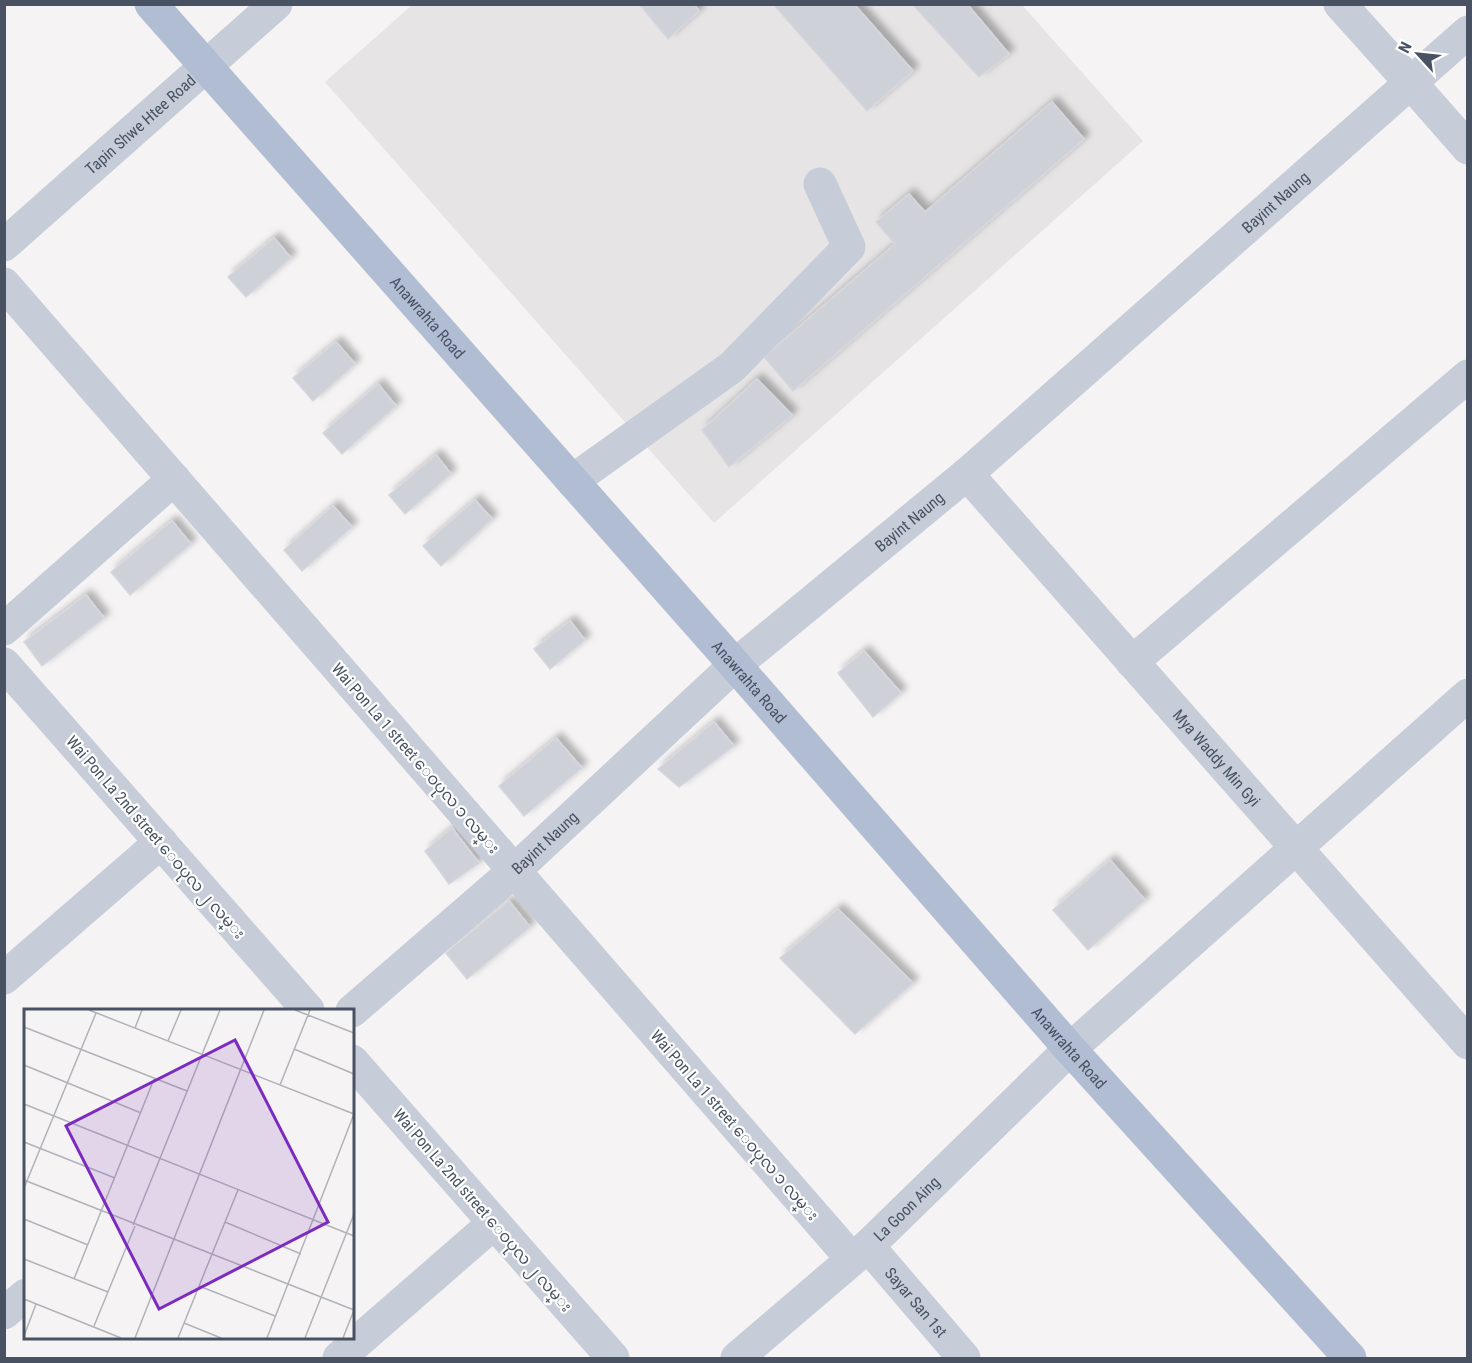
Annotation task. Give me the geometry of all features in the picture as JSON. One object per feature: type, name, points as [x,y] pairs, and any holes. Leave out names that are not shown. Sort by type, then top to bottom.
[{"type":"main road","name":"Anawrahta Road","points":[[151,4],[735,665],[1070,1049],[1350,1359]]},
{"type":"street","name":"Tapin Shwe Htee Road","points":[[4,245],[276,4]]},
{"type":"street","points":[[1340,4],[1467,148]]},
{"type":"street","name":"Bayint Naung","points":[[354,1009],[514,871],[735,665],[967,474],[1467,32]]},
{"type":"street","points":[[572,482],[732,367],[849,247],[820,184]]},
{"type":"street","name":"Wai Pon La 1 street ေဝပုလ ၁ လမ္း","points":[[4,284],[514,871],[860,1252]]},
{"type":"street","points":[[1132,662],[1467,376]]},
{"type":"street","name":"Mya Waddy Min Gyi","points":[[967,474],[1296,847],[1464,1032]]},
{"type":"street","points":[[4,630],[174,479]]},
{"type":"street","name":"Wai Pon La 2nd street ေဝပုလ ၂ လမ္း","points":[[4,664],[306,1009]]},
{"type":"street","name":"La Goon Aing","points":[[736,1359],[860,1252],[1070,1049],[1467,695]]},
{"type":"street","points":[[4,978],[161,842]]},
{"type":"street","name":"Wai Pon La 2nd street ေဝပုလ ၂ လမ္း","points":[[354,1063],[613,1359]]},
{"type":"street","points":[[339,1359],[494,1223]]},
{"type":"street","name":"Sayar San 1st","points":[[860,1252],[964,1359]]},
{"type":"street","points":[[4,1313],[24,1297]]},
{"type":"shaded area","points":[[412,5],[1022,5],[1143,141],[714,523],[325,82]]},
{"type":"building","points":[[639,4],[694,4],[699,11],[668,39]]},
{"type":"building","points":[[773,4],[854,4],[913,71],[867,111]]},
{"type":"building","points":[[912,4],[967,4],[1009,54],[979,77]]},
{"type":"building","points":[[1052,102],[1084,139],[793,391],[764,357],[895,244],[876,222],[909,194],[925,212]]},
{"type":"building","points":[[274,238],[291,258],[246,297],[228,277]]},
{"type":"building","points":[[336,342],[355,364],[313,401],[293,378]]},
{"type":"building","points":[[757,379],[792,415],[729,467],[702,430]]},
{"type":"building","points":[[378,384],[396,406],[342,454],[323,433]]},
{"type":"building","points":[[436,455],[451,474],[405,514],[389,495]]},
{"type":"building","points":[[475,500],[492,519],[441,566],[423,546]]},
{"type":"building","points":[[333,506],[352,527],[302,571],[284,550]]},
{"type":"building","points":[[172,521],[191,544],[130,595],[111,572]]},
{"type":"building","points":[[86,595],[104,618],[42,666],[24,642]]},
{"type":"building","points":[[570,621],[585,640],[550,669],[534,649]]},
{"type":"building","points":[[864,651],[901,693],[873,717],[838,673]]},
{"type":"building","points":[[714,722],[734,746],[679,787],[658,769]]},
{"type":"building","points":[[556,738],[582,768],[524,816],[499,786]]},
{"type":"building","points":[[452,828],[479,863],[449,884],[425,851]]},
{"type":"building","points":[[1110,860],[1145,900],[1088,950],[1053,910]]},
{"type":"building","points":[[509,901],[530,927],[467,979],[446,953]]},
{"type":"building","points":[[838,909],[913,983],[855,1034],[780,958]]}]
